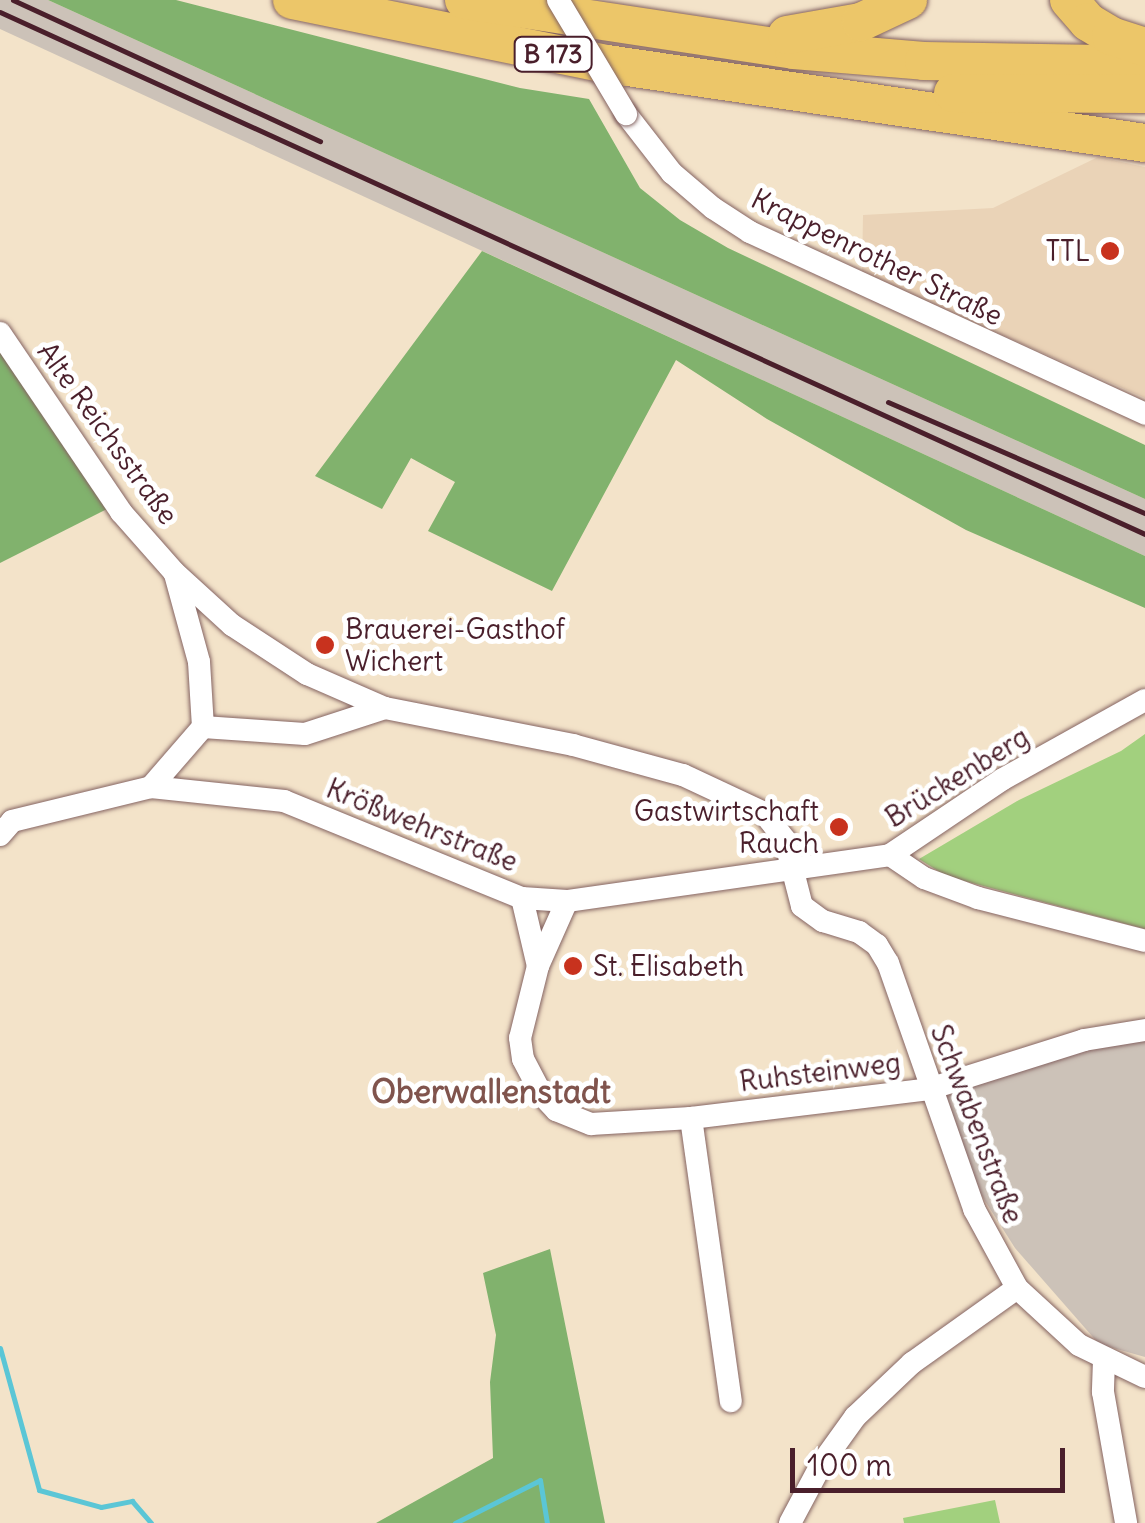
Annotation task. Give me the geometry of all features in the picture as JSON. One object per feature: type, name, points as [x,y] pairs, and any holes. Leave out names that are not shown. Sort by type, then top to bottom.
[{"type":"highway","name":"B 173","points":[[292,0],[607,64],[770,85],[1145,94]]},
{"type":"highway","name":"B 173","points":[[464,0],[673,34],[924,61],[1145,65]]},
{"type":"highway","points":[[673,34],[796,35],[860,22],[908,0]]},
{"type":"highway","points":[[1069,0],[1088,22],[1110,36],[1145,47]]},
{"type":"highway","points":[[770,85],[1145,143]]},
{"type":"street","name":"Krappenrother Straße","points":[[558,0],[626,114],[672,173],[712,208],[750,232],[1145,414]]},
{"type":"street","name":"Alte Reichsstraße","points":[[0,333],[121,512],[174,572],[232,625],[306,674],[385,708],[573,745],[683,775],[764,813],[785,840],[790,870]]},
{"type":"street","points":[[150,787],[203,727],[199,662],[174,572]]},
{"type":"street","name":"Brückenberg","points":[[790,870],[890,855],[1003,779],[1145,700]]},
{"type":"street","points":[[203,727],[305,734],[385,708]]},
{"type":"street","name":"Krößwehrstraße","points":[[0,834],[12,822],[150,787],[284,801],[522,898],[568,901],[790,870]]},
{"type":"street","points":[[890,855],[924,878],[978,898],[1145,941]]},
{"type":"street","name":"Schwabenstraße","points":[[790,870],[802,906],[824,921],[858,932],[877,945],[888,964],[974,1208],[1016,1288],[1057,1330],[1104,1360],[1145,1377]]},
{"type":"street","points":[[522,898],[538,966]]},
{"type":"street","points":[[538,966],[568,901]]},
{"type":"street","name":"Ruhsteinweg","points":[[538,966],[522,1048],[529,1076],[556,1110],[591,1124],[690,1118],[929,1089],[1084,1040],[1145,1030]]},
{"type":"street","points":[[690,1118],[731,1401]]},
{"type":"street","points":[[790,1523],[822,1463],[855,1417],[912,1362],[1016,1288]]},
{"type":"street","points":[[1104,1360],[1103,1392],[1126,1523]]},
{"type":"shaded area","points":[[0,0],[48,0],[1145,499],[1145,556],[0,29]]},
{"type":"shaded area","points":[[1098,157],[1145,167],[1145,398],[862,273],[863,215],[993,208]]},
{"type":"shaded area","points":[[1145,1036],[1145,1357],[1099,1344],[1015,1248],[980,1193],[946,1096],[1094,1045]]},
{"type":"green space","points":[[48,0],[176,0],[520,88],[589,99],[640,188],[680,220],[728,248],[1145,445],[1145,499]]},
{"type":"green space","points":[[482,251],[1145,556],[1145,608],[966,530],[767,419],[676,360],[552,591],[428,531],[455,482],[411,458],[382,509],[315,476]]},
{"type":"green space","points":[[0,346],[109,508],[0,563]]},
{"type":"green space","points":[[1145,734],[1145,929],[946,876],[919,859],[1019,800],[1121,751]]},
{"type":"green space","points":[[550,1249],[605,1523],[376,1523],[493,1458],[490,1382],[496,1335],[483,1273]]},
{"type":"green space","points":[[995,1500],[1000,1523],[904,1523],[903,1518]]},
{"type":"waterway","points":[[0,1348],[39,1490],[101,1507],[132,1501],[151,1523]]},
{"type":"waterway","points":[[455,1523],[540,1480],[547,1523]]},
{"type":"railway","points":[[13,0],[320,141]]},
{"type":"railway","points":[[0,12],[1145,534]]},
{"type":"railway","points":[[888,402],[1145,513]]},
{"type":"place","name":"TTL","points":[[1110,251]]},
{"type":"place","name":"Brauerei-Gasthof Wichert","points":[[325,645]]},
{"type":"place","name":"Gastwirtschaft Rauch","points":[[839,827]]},
{"type":"place","name":"St. Elisabeth","points":[[573,966]]},
{"type":"district","name":"Oberwallenstadt","points":[[491,1092]]}]
